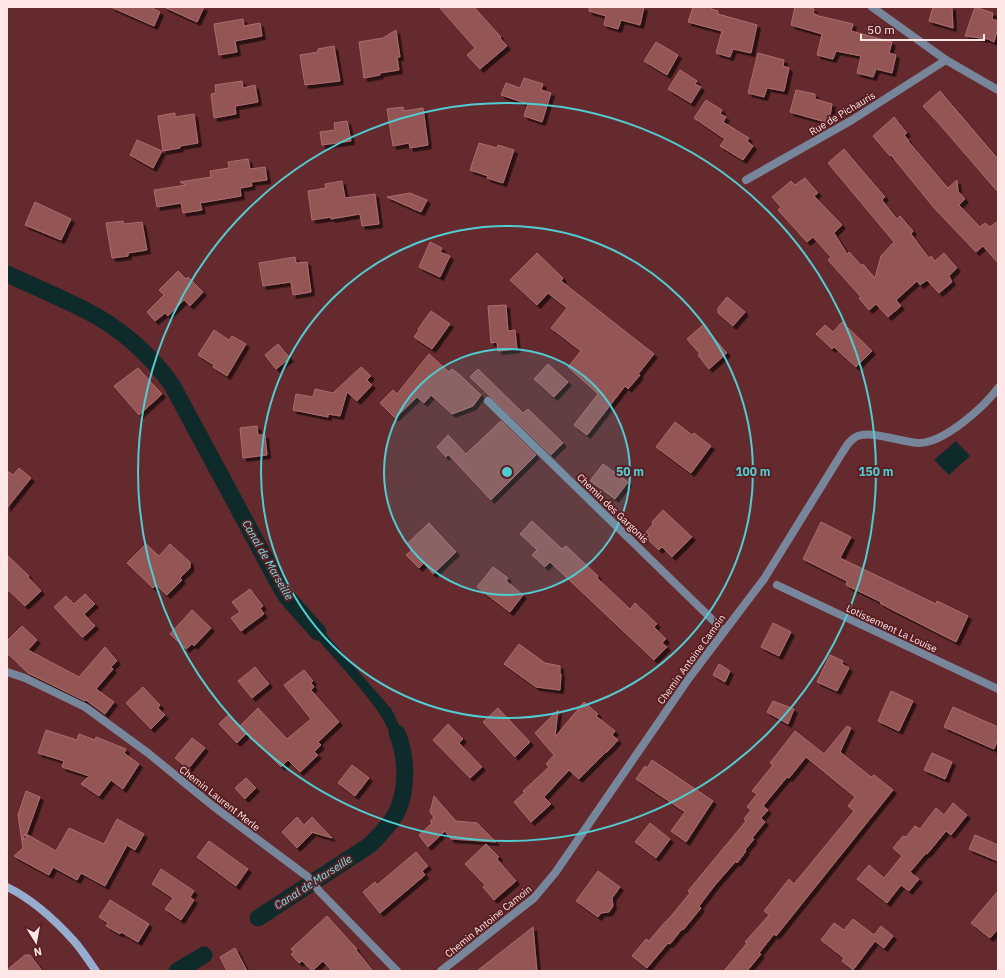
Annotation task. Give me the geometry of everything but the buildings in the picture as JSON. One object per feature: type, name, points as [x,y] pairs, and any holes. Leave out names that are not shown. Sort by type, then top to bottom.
[{"type":"street","points":[[872,7],[946,60],[998,90]]},
{"type":"street","name":"Rue de Pichauris","points":[[746,180],[852,120],[946,60]]},
{"type":"street","name":"Chemin Antoine Camoin","points":[[441,971],[534,898],[545,887],[689,678],[764,579],[842,453],[853,438],[868,434],[919,443],[937,438],[948,432],[972,414],[984,404],[998,388]]},
{"type":"street","name":"Chemin des Gargonis","points":[[488,401],[724,631]]},
{"type":"street","name":"Lotissement La Louise","points":[[777,585],[998,689]]},
{"type":"street","name":"Chemin Laurent Merle","points":[[7,672],[25,678],[85,707],[152,756],[212,806],[308,877],[320,892],[397,971]]},
{"type":"street","points":[[7,887],[19,893],[48,916],[75,942],[96,971]]},
{"type":"water","points":[[956,441],[970,456],[949,475],[934,460]]},
{"type":"water","points":[[307,612],[392,710],[407,742],[408,753],[397,755],[394,743],[384,721],[371,701],[299,618]]},
{"type":"waterway","name":"Canal de Marseille","points":[[7,274],[98,317],[133,342],[154,363],[172,385],[286,596],[318,632]]},
{"type":"waterway","name":"Canal de Marseille","points":[[258,918],[370,845],[390,823],[400,805],[403,795],[405,774],[403,752],[397,733]]},
{"type":"waterway","name":"Canal de Marseille","points":[[177,971],[204,955]]}]
